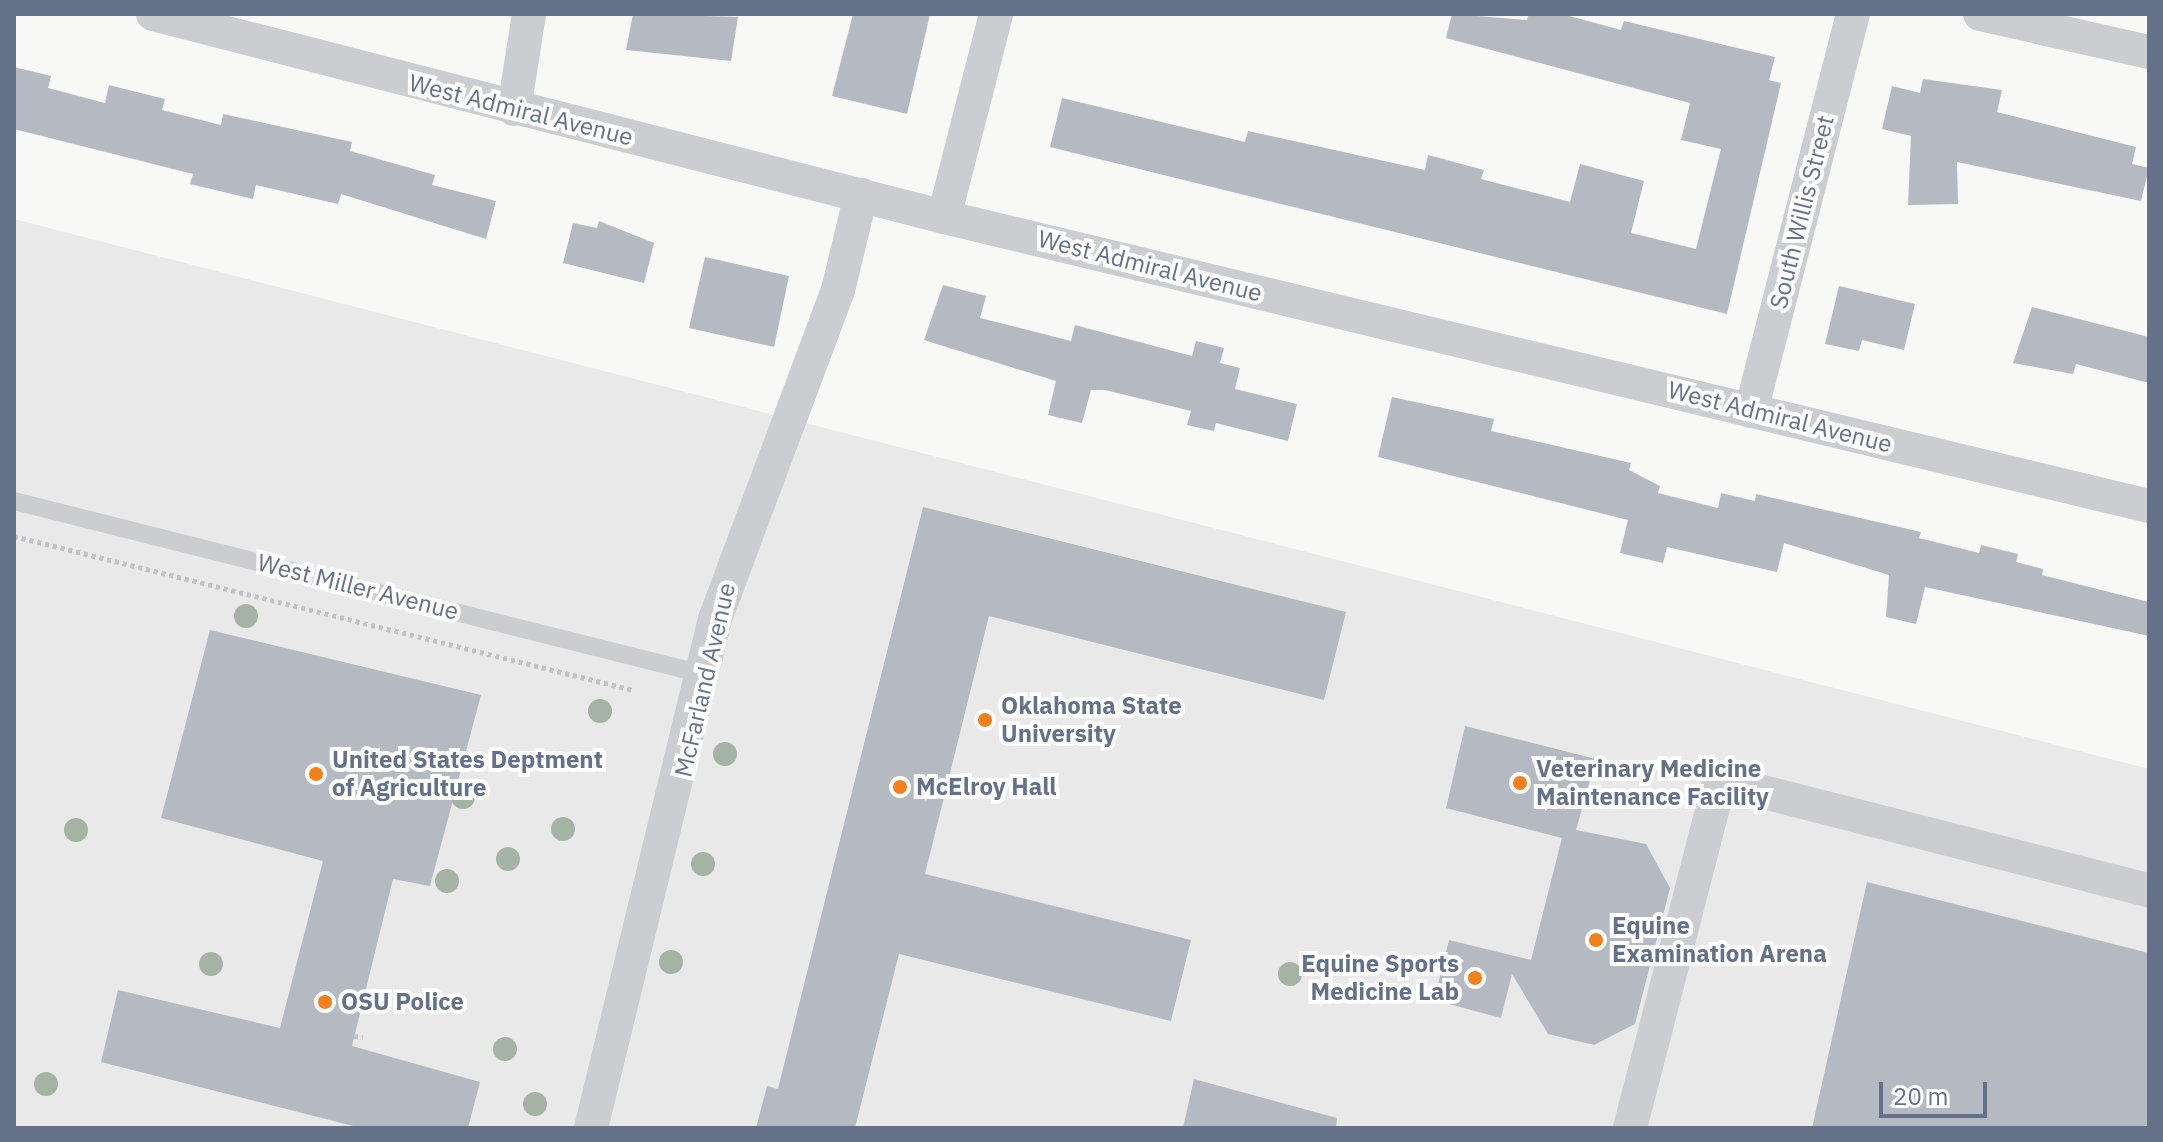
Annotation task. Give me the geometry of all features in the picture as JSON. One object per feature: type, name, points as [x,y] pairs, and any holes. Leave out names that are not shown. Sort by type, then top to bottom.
[{"type":"street","name":"West Admiral Avenue","points":[[153,14],[944,217],[2149,506]]},
{"type":"street","points":[[514,109],[529,14]]},
{"type":"street","points":[[944,217],[996,14]]},
{"type":"street","name":"South Willis Street","points":[[1751,411],[1853,14]]},
{"type":"street","points":[[1980,14],[2149,52]]},
{"type":"street","name":"McFarland Avenue","points":[[591,1128],[702,674],[745,529],[838,290],[861,195]]},
{"type":"street","points":[[1630,1128],[1720,781],[2149,890]]},
{"type":"lane","name":"West Miller Avenue","points":[[14,501],[702,674]]},
{"type":"path","points":[[14,536],[633,690]]},
{"type":"path","points":[[354,1036],[363,1037]]},
{"type":"shaded area","name":"Oklahoma State University","points":[[14,219],[2149,769],[2149,1128],[14,1128]]},
{"type":"building","points":[[633,14],[738,17],[731,61],[626,50]]},
{"type":"building","points":[[853,14],[930,14],[907,114],[832,96]]},
{"type":"building","points":[[1452,14],[1527,20],[1529,14],[1562,14],[1621,30],[1624,21],[1775,57],[1769,80],[1781,83],[1727,314],[1050,147],[1062,98],[1245,142],[1248,131],[1425,170],[1428,155],[1484,170],[1481,179],[1570,202],[1580,164],[1644,181],[1631,233],[1696,249],[1721,149],[1681,140],[1690,103],[1446,38]]},
{"type":"building","points":[[14,67],[51,76],[48,88],[105,103],[109,85],[165,99],[162,110],[221,125],[223,114],[352,142],[350,151],[435,175],[432,185],[496,201],[486,239],[341,194],[338,204],[256,185],[253,199],[190,184],[193,174],[14,129]]},
{"type":"building","points":[[1923,79],[2002,90],[1997,112],[2136,147],[2132,164],[2149,168],[2141,201],[1957,162],[1958,204],[1908,205],[1911,136],[1882,129],[1892,86],[1920,93]]},
{"type":"building","points":[[599,221],[654,243],[644,283],[563,263],[573,223],[597,228]]},
{"type":"building","points":[[705,257],[789,276],[774,347],[689,328]]},
{"type":"building","points":[[943,285],[986,296],[980,318],[1071,341],[1075,325],[1192,356],[1196,341],[1224,348],[1220,363],[1240,368],[1235,389],[1297,404],[1288,441],[1216,423],[1214,431],[1187,425],[1191,411],[1105,390],[1091,390],[1082,423],[1048,415],[1056,381],[924,340]]},
{"type":"building","points":[[1839,286],[1915,304],[1904,350],[1862,340],[1859,351],[1825,344]]},
{"type":"building","points":[[2032,307],[2149,337],[2149,383],[2076,364],[2073,374],[2013,363]]},
{"type":"building","points":[[1392,397],[1494,419],[1491,431],[1631,463],[1629,470],[1660,486],[1658,493],[1718,508],[1721,493],[1755,501],[1756,494],[1921,532],[1919,538],[1979,553],[1981,545],[2018,554],[2016,562],[2043,569],[2042,575],[2149,602],[2149,636],[1925,587],[1916,624],[1886,617],[1889,575],[1784,543],[1777,572],[1667,547],[1663,563],[1620,553],[1628,520],[1378,457]]},
{"type":"building","name":"McElroy Hall","points":[[923,507],[1346,612],[1324,700],[989,616],[925,874],[1191,940],[1171,1021],[899,954],[855,1128],[756,1128],[767,1086],[778,1089]]},
{"type":"building","points":[[210,630],[481,695],[430,886],[393,879],[352,1046],[480,1082],[468,1128],[361,1128],[101,1062],[118,990],[280,1028],[323,861],[161,818]]},
{"type":"building","points":[[1465,726],[1596,759],[1576,830],[1646,844],[1670,888],[1635,1024],[1594,1045],[1548,1034],[1512,974],[1501,1018],[1434,1000],[1449,940],[1531,960],[1562,838],[1446,808]]},
{"type":"building","points":[[1867,882],[2149,953],[2149,1128],[1812,1128]]},
{"type":"building","points":[[1194,1079],[1337,1118],[1336,1128],[1183,1128]]},
{"type":"place","name":"Oklahoma State University","points":[[985,720]]},
{"type":"place","name":"United States Deptment of Agriculture","points":[[316,774]]},
{"type":"place","name":"Veterinary Medicine Maintenance Facility","points":[[1520,783]]},
{"type":"place","name":"McElroy Hall","points":[[900,787]]},
{"type":"place","name":"Equine Examination Arena","points":[[1596,940]]},
{"type":"place","name":"Equine Sports Medicine Lab","points":[[1475,978]]},
{"type":"place","name":"OSU Police","points":[[325,1002]]}]
